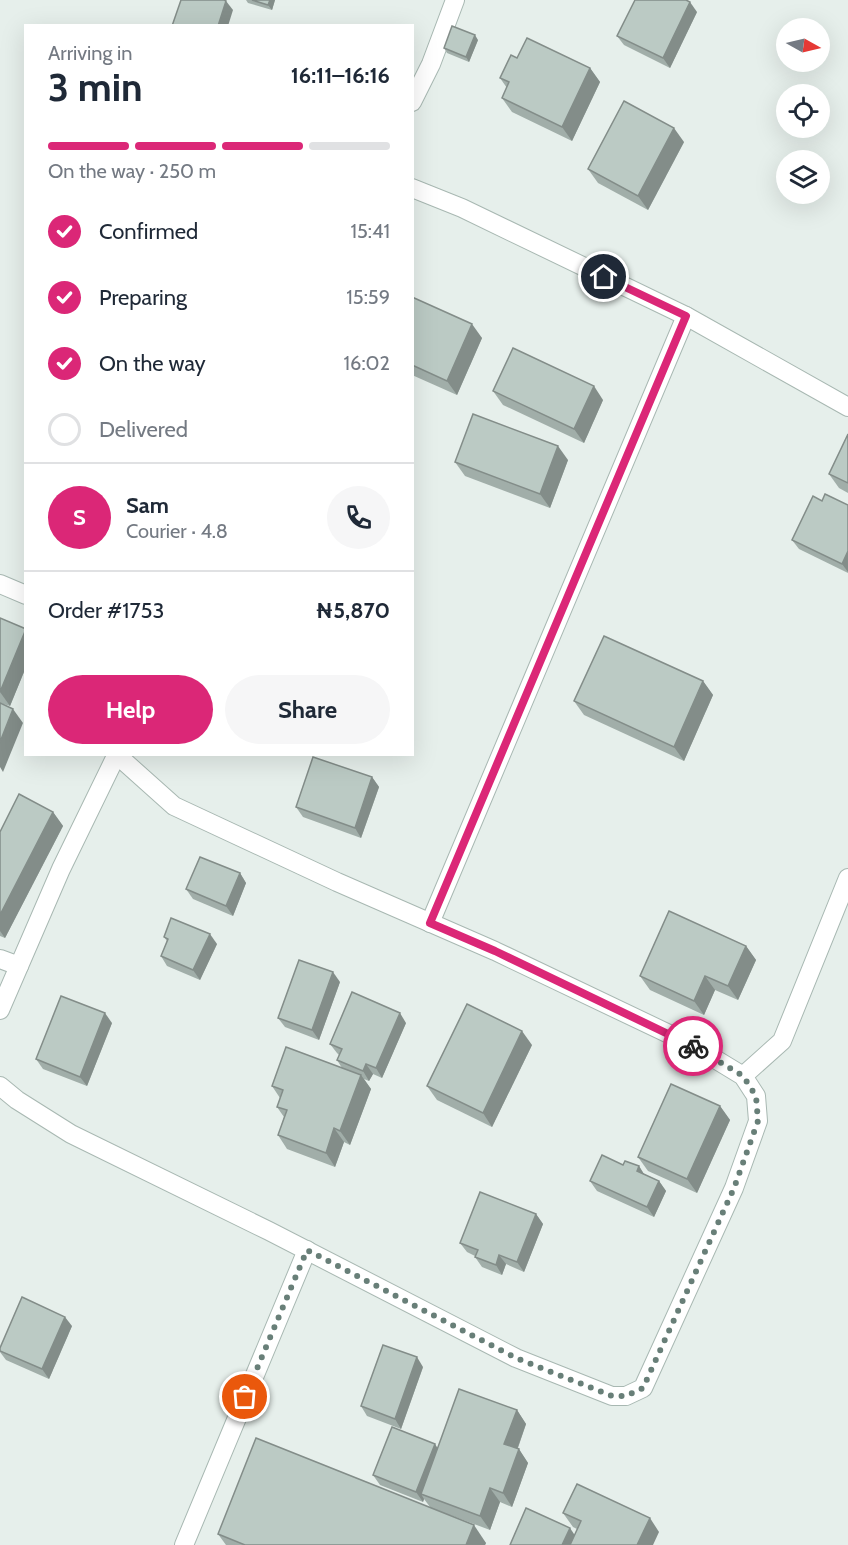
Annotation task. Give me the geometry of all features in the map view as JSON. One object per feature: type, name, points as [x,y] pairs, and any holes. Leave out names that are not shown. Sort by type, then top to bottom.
[{"type":"street","points":[[414,98],[431,64],[455,0]]},
{"type":"street","points":[[414,189],[462,208],[686,316],[848,407]]},
{"type":"street","points":[[430,923],[686,316]]},
{"type":"street","points":[[0,584],[24,594]]},
{"type":"street","points":[[0,1010],[61,870],[117,756]]},
{"type":"street","points":[[0,1086],[17,1100],[71,1134],[307,1250],[516,1358],[612,1396],[626,1396],[643,1388],[734,1188],[758,1121],[756,1096],[743,1076],[692,1045],[506,956],[337,882],[174,806],[118,756]]},
{"type":"street","points":[[743,1076],[782,1041],[848,878]]},
{"type":"street","points":[[0,959],[19,966]]},
{"type":"street","points":[[184,1545],[307,1250]]},
{"type":"building","points":[[181,0],[226,1],[219,24],[173,24]]},
{"type":"building","points":[[252,0],[270,0],[268,5]]},
{"type":"building","points":[[635,0],[686,0],[690,2],[663,58],[617,36]]},
{"type":"building","points":[[452,26],[475,35],[466,57],[444,48]]},
{"type":"building","points":[[527,38],[590,68],[562,127],[502,98],[509,82],[500,78],[511,55],[517,58]]},
{"type":"building","points":[[624,101],[674,128],[638,196],[588,169]]},
{"type":"building","points":[[414,298],[472,324],[447,381],[414,366]]},
{"type":"building","points":[[513,348],[594,386],[574,429],[493,391]]},
{"type":"building","points":[[473,414],[558,446],[540,494],[455,462]]},
{"type":"building","points":[[848,434],[848,483],[829,474]]},
{"type":"building","points":[[825,494],[848,505],[848,551],[842,564],[792,540],[813,496],[822,501]]},
{"type":"building","points":[[0,618],[24,628],[24,634],[0,692]]},
{"type":"building","points":[[604,636],[703,681],[674,747],[574,701]]},
{"type":"building","points":[[0,703],[13,709],[0,742]]},
{"type":"building","points":[[313,757],[372,777],[355,828],[296,807]]},
{"type":"building","points":[[19,794],[53,812],[0,915],[0,832]]},
{"type":"building","points":[[200,857],[240,873],[226,906],[186,889]]},
{"type":"building","points":[[669,911],[746,946],[728,986],[705,976],[694,1001],[640,976]]},
{"type":"building","points":[[171,918],[210,934],[193,970],[161,956],[168,939],[164,937]]},
{"type":"building","points":[[299,960],[333,972],[312,1030],[278,1018]]},
{"type":"building","points":[[352,992],[400,1013],[376,1068],[366,1064],[363,1071],[337,1060],[342,1049],[330,1044]]},
{"type":"building","points":[[61,996],[105,1013],[80,1077],[36,1059]]},
{"type":"building","points":[[467,1004],[522,1031],[483,1113],[427,1086]]},
{"type":"building","points":[[286,1047],[361,1075],[340,1131],[334,1128],[326,1153],[278,1135],[287,1110],[277,1107],[283,1090],[272,1086]]},
{"type":"building","points":[[671,1084],[720,1106],[687,1179],[638,1157]]},
{"type":"building","points":[[602,1155],[623,1165],[625,1161],[639,1166],[637,1171],[659,1181],[647,1207],[590,1181]]},
{"type":"building","points":[[480,1192],[536,1214],[517,1262],[499,1255],[496,1265],[475,1257],[478,1250],[460,1243]]},
{"type":"building","points":[[22,1297],[65,1317],[42,1369],[0,1351]]},
{"type":"building","points":[[383,1345],[417,1357],[395,1419],[361,1406]]},
{"type":"building","points":[[459,1389],[517,1410],[504,1444],[519,1449],[503,1493],[490,1488],[480,1516],[421,1494]]},
{"type":"building","points":[[392,1427],[435,1444],[416,1492],[373,1475]]},
{"type":"building","points":[[256,1438],[474,1525],[466,1545],[245,1545],[218,1534]]},
{"type":"building","points":[[577,1484],[650,1518],[637,1545],[570,1545],[581,1521],[563,1513]]},
{"type":"building","points":[[526,1508],[570,1528],[562,1545],[510,1545]]},
{"type":"way so far","points":[[245,1397],[307,1250],[516,1358],[612,1396],[626,1396],[643,1388],[734,1188],[758,1121],[756,1096],[743,1076],[693,1046]]},
{"type":"route","points":[[604,277],[686,316],[430,923],[495,951],[693,1046]]}]
